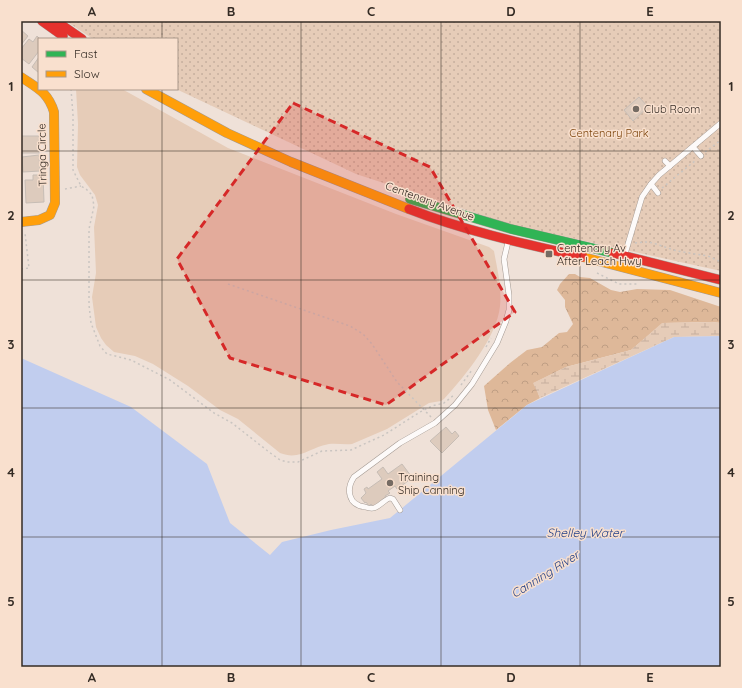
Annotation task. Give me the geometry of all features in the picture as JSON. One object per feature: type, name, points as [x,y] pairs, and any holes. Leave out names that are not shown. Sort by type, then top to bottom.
[{"type":"main road","points":[[42,21],[67,38]]},
{"type":"main road","points":[[56,21],[81,38]]},
{"type":"main road","name":"Tringa Circle","points":[[21,78],[38,89]]},
{"type":"main road","name":"Tringa Circle","points":[[22,221],[39,220],[50,215],[56,203],[54,112],[51,102],[45,94],[39,90]]},
{"type":"main road","name":"Centenary Avenue","points":[[148,90],[227,133],[291,162],[428,216],[509,240],[596,260],[721,293]]},
{"type":"main road","name":"Centenary Avenue","points":[[163,90],[219,120],[265,142],[376,186]]},
{"type":"main road","name":"Centenary Avenue","points":[[402,196],[511,229],[624,255],[721,280]]},
{"type":"lane","points":[[624,255],[642,197],[651,184],[721,123]]},
{"type":"lane","points":[[706,126],[711,132]]},
{"type":"lane","points":[[693,147],[701,156]]},
{"type":"lane","points":[[665,161],[670,166]]},
{"type":"lane","points":[[651,184],[657,192]]},
{"type":"lane","points":[[400,510],[393,499],[390,498],[373,508],[357,506],[352,502],[350,497],[351,481],[354,476],[400,443],[435,423],[455,405],[472,384],[497,343],[509,310],[509,296],[504,259],[511,229]]},
{"type":"path","points":[[71,90],[73,115],[73,170],[81,186],[92,195],[94,206],[89,229],[89,305],[91,323],[100,346],[107,354],[131,360],[170,380],[214,413],[232,423],[280,460],[287,462],[298,462],[322,451],[351,450],[384,436],[425,410],[444,403],[457,392]]},
{"type":"path","points":[[657,192],[721,140]]},
{"type":"path","points":[[55,191],[81,186]]},
{"type":"path","points":[[21,269],[29,268],[22,221]]},
{"type":"path","points":[[628,241],[637,243],[653,243],[677,251],[708,256],[721,262]]},
{"type":"path","points":[[228,284],[350,326],[363,334],[372,344],[397,382],[425,410],[435,423]]},
{"type":"path","points":[[484,350],[491,337]]},
{"type":"path","points":[[461,386],[472,369]]},
{"type":"highlighted area","points":[[293,103],[430,167],[515,312],[386,405],[230,358],[177,259]]},
{"type":"green space","name":"Centenary Park","points":[[66,21],[721,21],[721,271],[512,225],[356,174],[178,90],[178,38],[92,38]]},
{"type":"green space","points":[[76,90],[124,90],[228,148],[396,214],[489,247],[494,251],[500,285],[500,306],[498,318],[493,330],[479,356],[441,401],[429,403],[387,429],[352,444],[329,444],[305,453],[293,455],[280,453],[238,419],[220,410],[188,386],[153,364],[135,356],[114,352],[101,338],[96,327],[92,297],[96,273],[94,227],[98,205],[95,195],[80,175],[77,167],[78,124]]},
{"type":"green space","points":[[569,274],[590,278],[611,290],[620,292],[637,289],[670,290],[721,307],[721,323],[663,323],[631,350],[566,367],[534,383],[540,398],[527,405],[496,430],[488,410],[484,386],[527,350],[542,347],[559,333],[567,332],[573,324],[565,307],[565,300],[557,290]]},
{"type":"green space","points":[[662,323],[721,323],[721,336],[674,337],[540,398],[533,383],[566,367],[631,350]]},
{"type":"water","name":"Shelley Water","points":[[721,336],[721,667],[21,667],[21,358],[131,407],[207,464],[230,523],[270,555],[282,542],[390,518],[527,405],[674,337]]},
{"type":"building","points":[[21,30],[28,36],[21,45]]},
{"type":"building","points":[[37,36],[39,38],[38,52],[29,64],[21,58],[21,49],[29,39],[33,42]]},
{"type":"building","points":[[38,58],[38,72],[32,67]]},
{"type":"building","name":"Club Room","points":[[639,97],[648,107],[633,121],[624,110]]},
{"type":"building","points":[[21,136],[39,136],[39,153],[21,153]]},
{"type":"building","points":[[39,155],[40,171],[23,172],[22,157]]},
{"type":"building","points":[[33,175],[43,175],[44,202],[26,203],[25,180],[33,180]]},
{"type":"building","points":[[446,427],[452,434],[455,431],[459,436],[442,453],[430,441]]},
{"type":"building","name":"Training Ship Canning","points":[[402,464],[411,476],[406,479],[408,481],[397,489],[395,486],[388,491],[390,493],[385,496],[386,498],[374,507],[371,504],[369,506],[366,502],[365,503],[361,498],[366,493],[364,489],[367,487],[368,489],[382,479],[377,472],[383,467],[388,474]]},
{"type":"traffic: fast","points":[[410,199],[511,229],[613,253]]},
{"type":"traffic: slow","points":[[21,77],[38,89]]},
{"type":"traffic: slow","points":[[21,222],[39,220],[50,215],[55,203],[54,112],[49,100],[40,90]]},
{"type":"traffic: slow","points":[[148,90],[227,133],[291,162],[409,209]]},
{"type":"traffic: slow","points":[[583,257],[721,293]]},
{"type":"traffic: jam","points":[[42,21],[63,36]]},
{"type":"traffic: jam","points":[[56,21],[81,38]]},
{"type":"traffic: jam","points":[[409,209],[473,230],[583,257]]},
{"type":"traffic: jam","points":[[613,253],[721,280]]},
{"type":"place","name":"Club Room","points":[[636,109]]},
{"type":"place","name":"Centenary Av After Leach Hwy","points":[[549,254]]},
{"type":"place","name":"Training Ship Canning","points":[[390,483]]},
{"type":"water label","name":"Canning River","points":[[545,574]]}]
